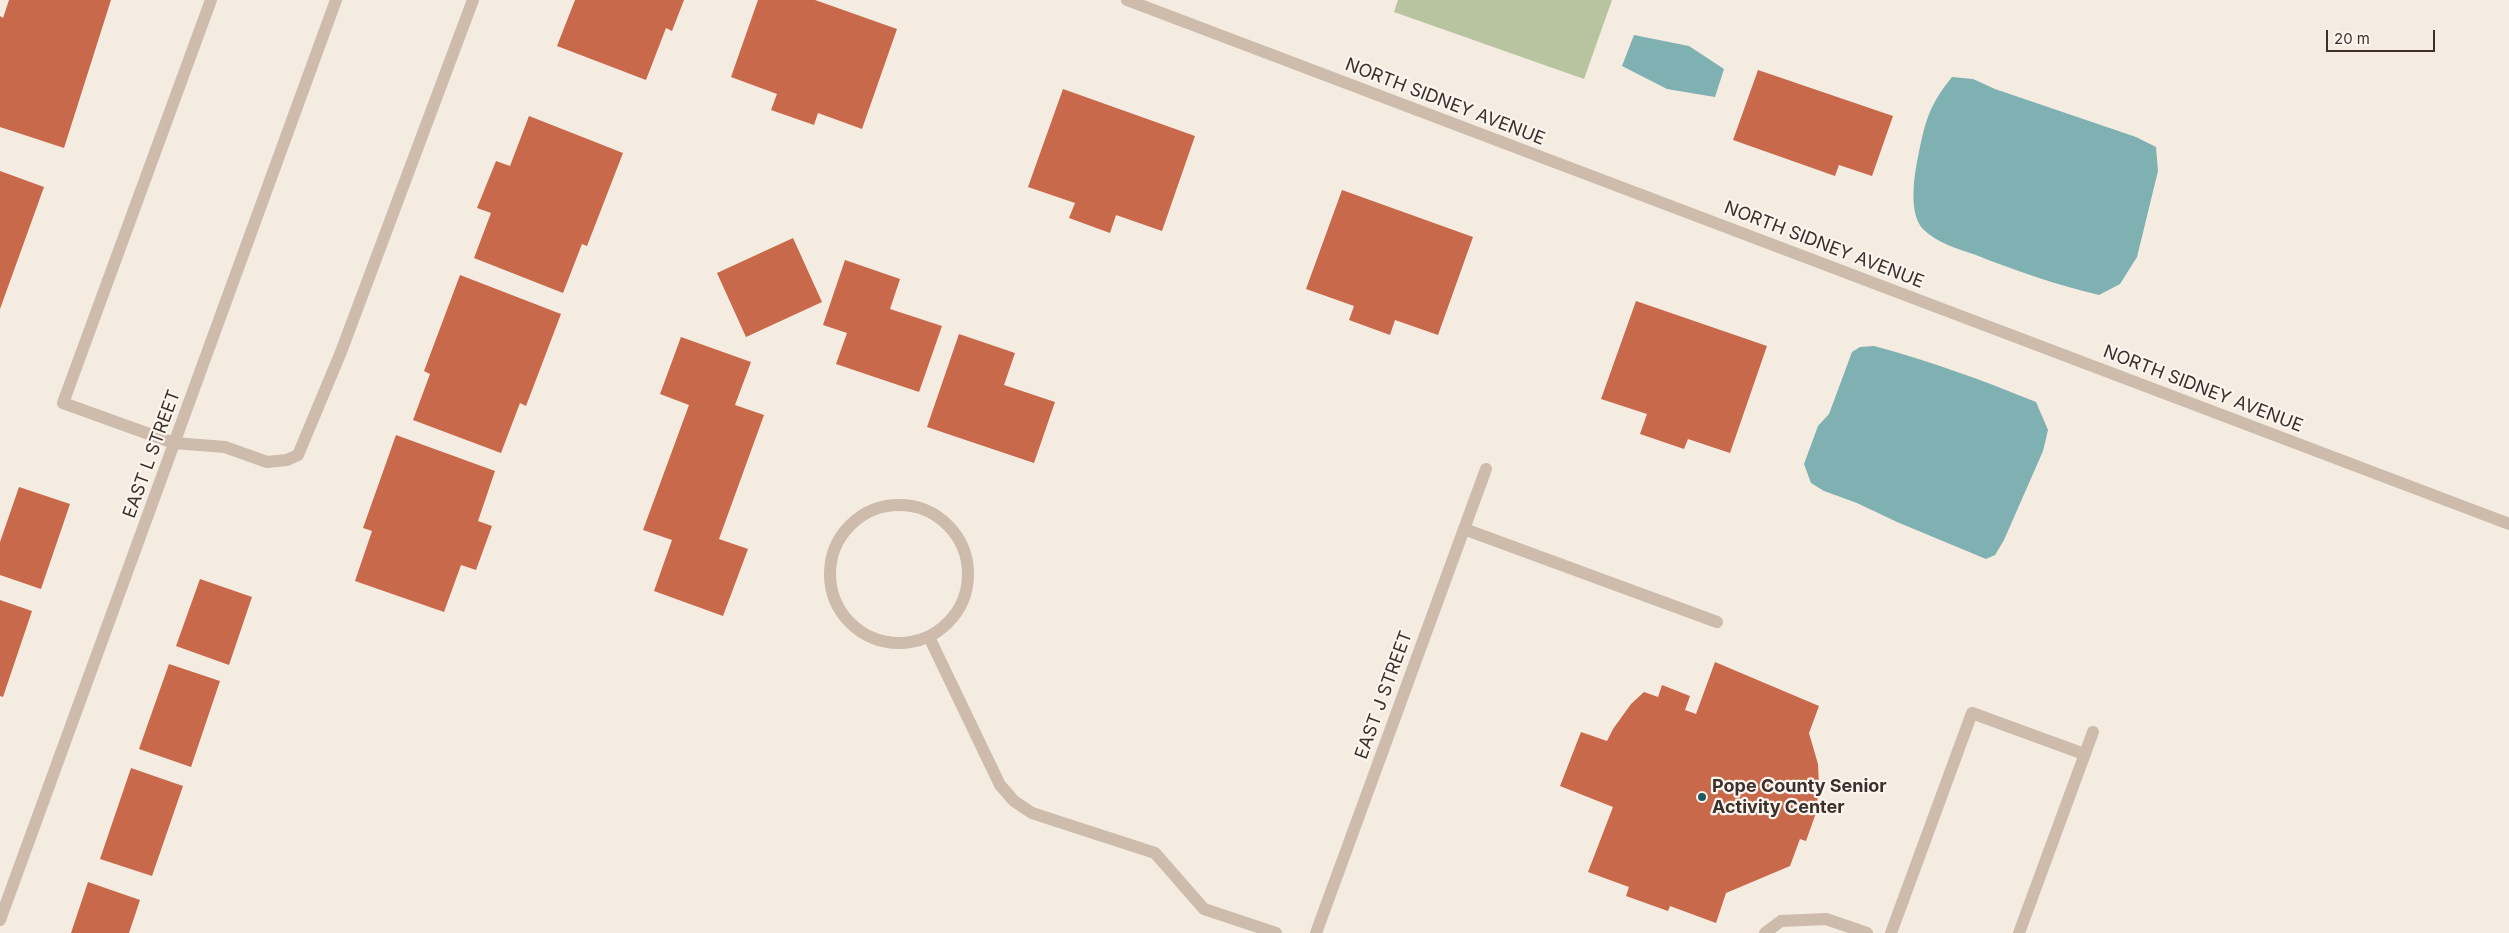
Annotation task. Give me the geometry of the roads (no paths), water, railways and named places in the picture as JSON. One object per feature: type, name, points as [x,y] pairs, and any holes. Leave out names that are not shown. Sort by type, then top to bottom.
[{"type":"street","points":[[211,0],[63,403],[174,443],[224,447],[267,462],[288,460],[298,455],[341,352],[472,0]]},
{"type":"street","name":"EAST L STREET","points":[[0,920],[336,0]]},
{"type":"street","name":"NORTH SIDNEY AVENUE","points":[[1127,0],[2509,524]]},
{"type":"street","name":"EAST J STREET","points":[[1316,933],[1486,469]]},
{"type":"street","points":[[896,504],[923,508],[946,522],[962,544],[969,570],[965,597],[951,621],[929,637],[903,644],[876,640],[853,626],[836,604],[830,578],[834,550],[848,527],[869,511],[896,504]]},
{"type":"street","points":[[1464,529],[1717,622]]},
{"type":"street","points":[[929,637],[1000,785],[1014,801],[1032,813],[1155,853],[1204,909],[1276,933]]},
{"type":"street","points":[[1891,933],[1972,713],[2084,754]]},
{"type":"street","points":[[2019,933],[2092,732]]},
{"type":"street","points":[[1765,933],[1781,921],[1826,919],[1867,933]]},
{"type":"water","points":[[1634,35],[1689,46],[1724,69],[1715,97],[1667,89],[1622,66]]},
{"type":"water","points":[[1952,77],[1973,79],[1995,89],[2136,137],[2156,147],[2158,171],[2137,257],[2120,284],[2099,295],[2068,287],[1949,245],[1935,239],[1924,230],[1919,223],[1914,205],[1916,165],[1929,114],[1938,96]]},
{"type":"water","points":[[1874,346],[1956,371],[2036,402],[2048,430],[2043,451],[2004,540],[1995,555],[1986,559],[1897,522],[1857,503],[1824,491],[1811,483],[1804,464],[1818,426],[1829,414],[1852,352],[1860,347]]},
{"type":"place","name":"Pope County Senior Activity Center","points":[[1702,797]]}]
